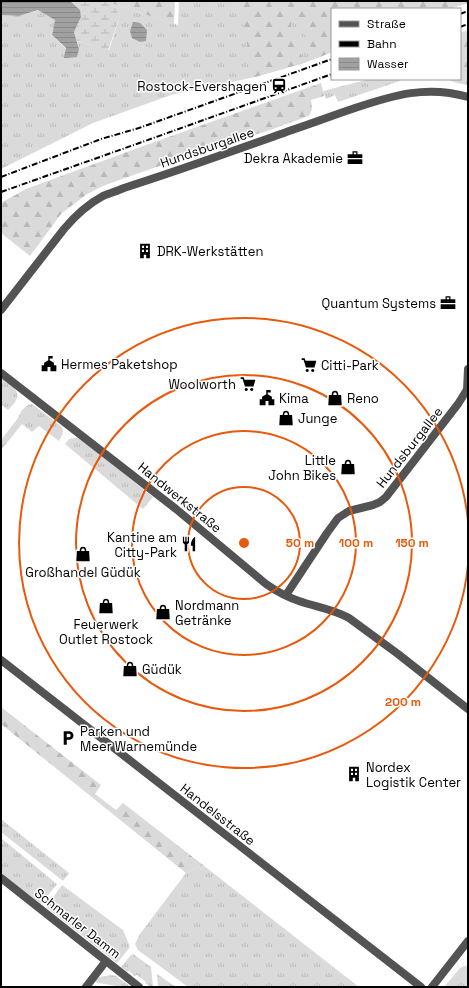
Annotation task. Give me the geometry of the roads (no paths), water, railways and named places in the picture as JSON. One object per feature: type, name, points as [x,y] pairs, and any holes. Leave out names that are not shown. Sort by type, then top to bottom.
[{"type":"street","name":"Hundsburgallee","points":[[1,310],[74,217],[103,196],[350,110],[395,96],[420,92],[434,92],[468,97]]},
{"type":"street","name":"Hundsburgallee","points":[[286,595],[326,533],[338,518],[349,511],[373,506],[386,496],[458,404],[467,389],[468,369]]},
{"type":"street","name":"Handwerkstraße","points":[[1,373],[176,509],[266,584],[304,603],[341,613],[398,654],[468,709]]},
{"type":"street","name":"Handelsstraße","points":[[1,660],[421,987]]},
{"type":"street","name":"Schmarler Damm","points":[[1,878],[139,987]]},
{"type":"street","points":[[432,987],[468,942]]},
{"type":"street","points":[[86,987],[106,961]]},
{"type":"water","points":[[1,1],[71,2],[80,10],[81,17],[74,32],[79,49],[77,57],[64,58],[66,48],[52,35],[55,20],[38,10],[19,16],[1,15]]},
{"type":"water","points":[[133,22],[140,23],[147,30],[146,41],[140,42],[132,38],[130,31]]},
{"type":"railway","points":[[461,14],[468,11]]},
{"type":"railway","points":[[461,27],[468,24]]},
{"type":"railway","points":[[1,177],[101,139],[139,128],[331,59]]},
{"type":"railway","points":[[1,192],[331,74]]},
{"type":"place","name":"Rostock-Evershagen","points":[[279,86]]},
{"type":"place","name":"Dekra Akademie","points":[[355,158]]},
{"type":"place","name":"DRK-Werkstätten","points":[[145,251]]},
{"type":"place","name":"Quantum Systems","points":[[448,303]]},
{"type":"place","name":"Hermes Paketshop","points":[[49,364]]},
{"type":"place","name":"Citti-Park","points":[[309,365]]},
{"type":"place","name":"Woolworth","points":[[248,384]]},
{"type":"place","name":"Kima","points":[[267,398]]},
{"type":"place","name":"Reno","points":[[335,398]]},
{"type":"place","name":"Junge","points":[[286,418]]},
{"type":"place","name":"Little John Bikes","points":[[348,467]]},
{"type":"place","name":"Kantine am Citty-Park","points":[[189,544]]},
{"type":"place","name":"Großhandel Güdük","points":[[83,554]]},
{"type":"place","name":"Feuerwerk Outlet Rostock","points":[[106,606]]},
{"type":"place","name":"Nordmann Getränke","points":[[163,612]]},
{"type":"place","name":"Güdük","points":[[130,669]]},
{"type":"place","name":"Parken und Meer Warnemünde","points":[[68,738]]},
{"type":"place","name":"Nordex Logistik Center","points":[[354,774]]}]
